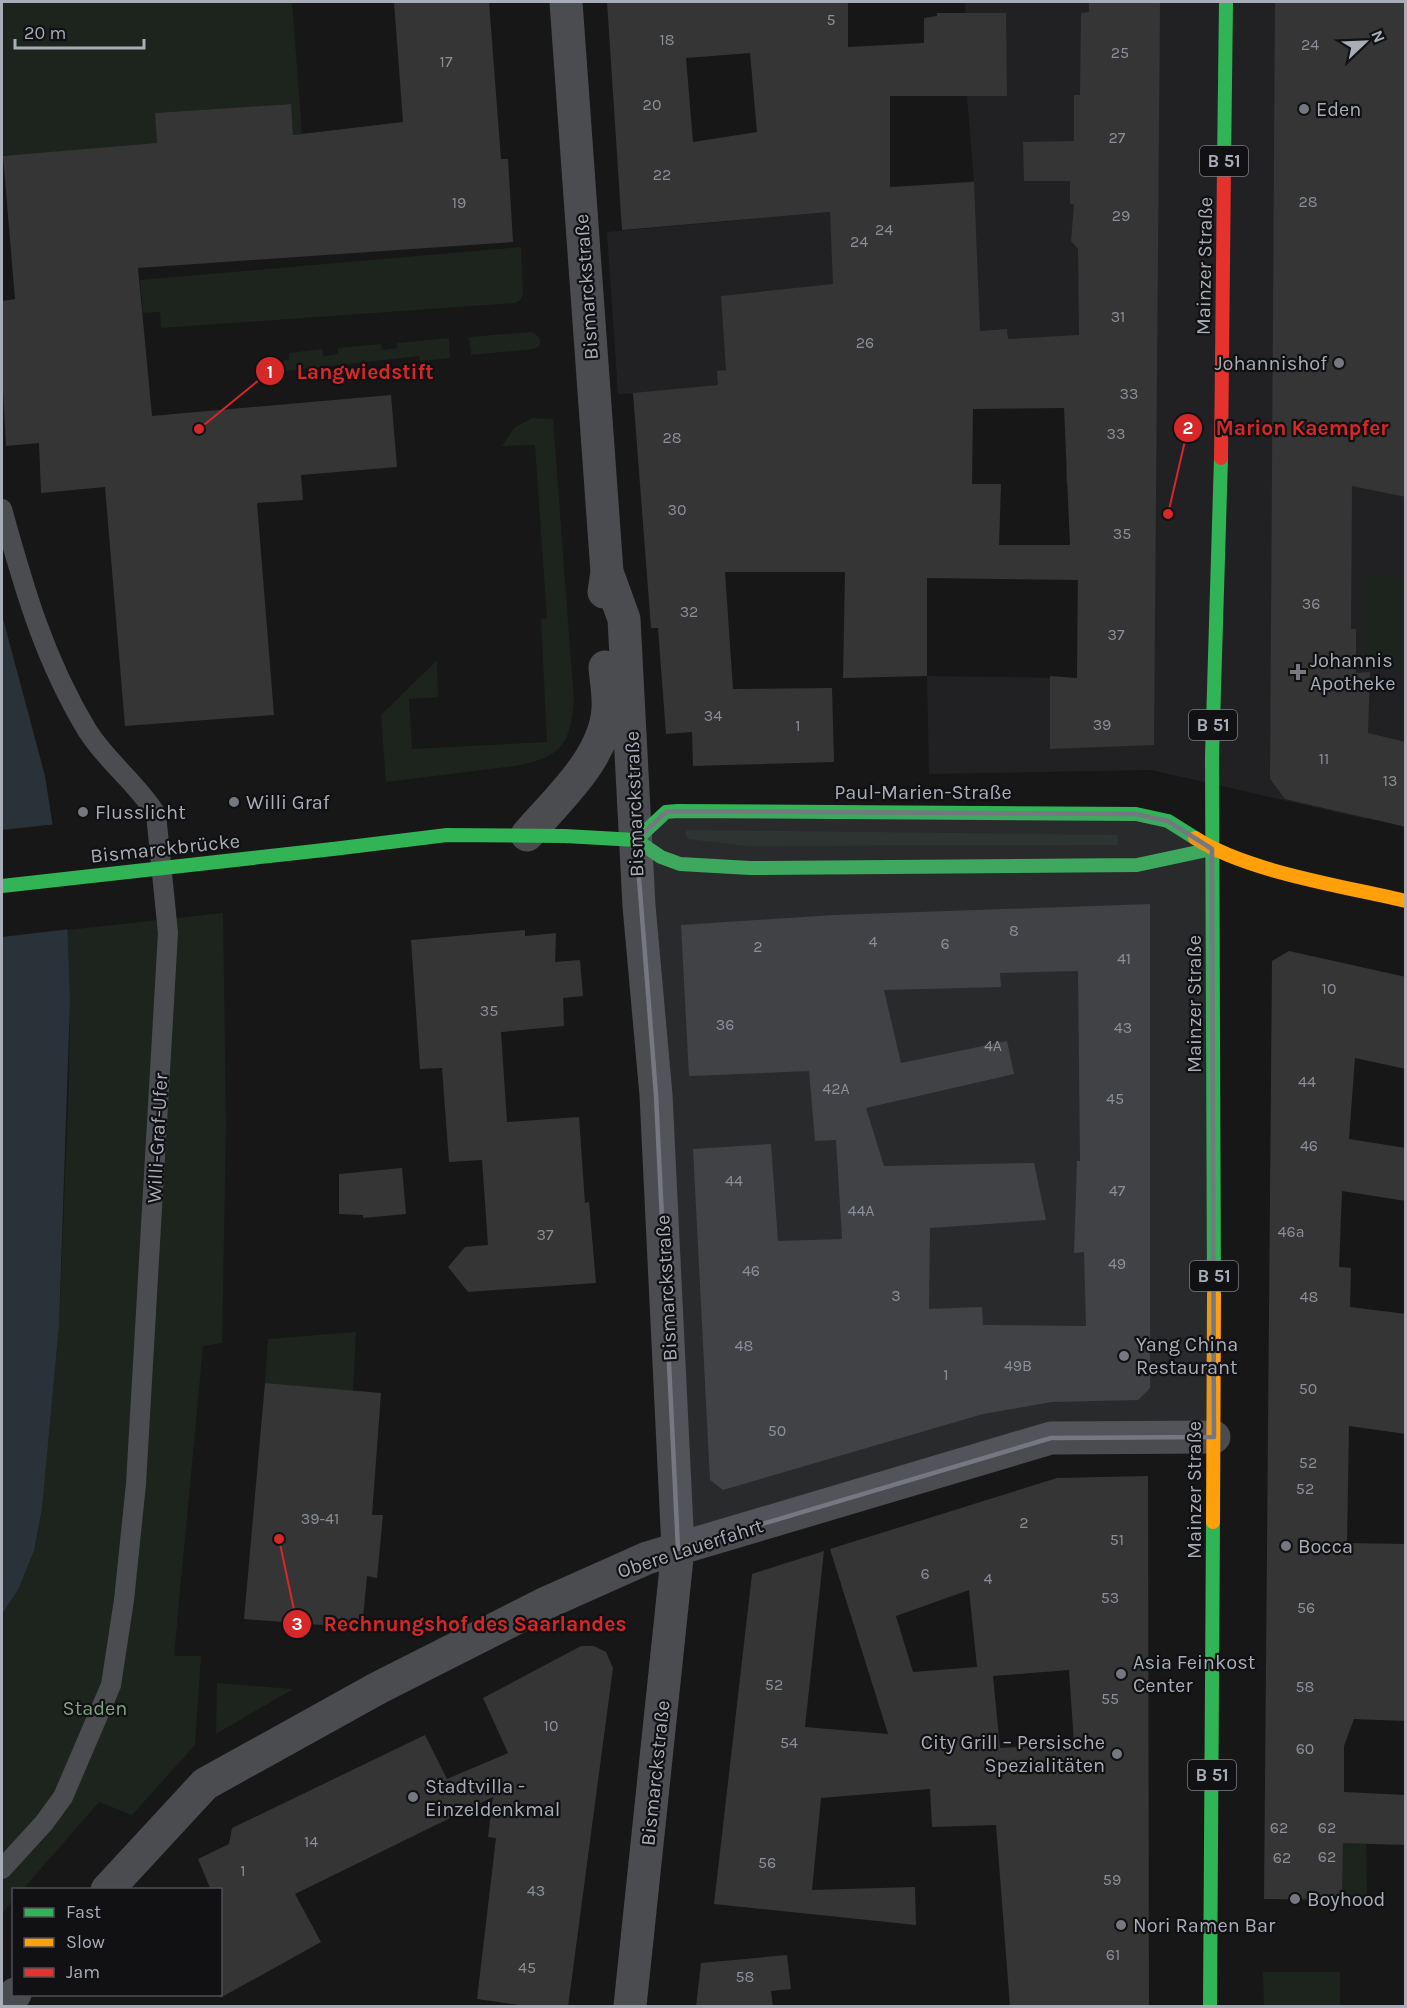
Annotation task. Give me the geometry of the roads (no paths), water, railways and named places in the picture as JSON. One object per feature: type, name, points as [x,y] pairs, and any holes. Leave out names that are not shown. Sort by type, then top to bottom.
[{"type":"main road","name":"Mainzer Straße","points":[[1210,2007],[1214,1437],[1212,849],[1214,663],[1221,494],[1226,2]]},
{"type":"main road","name":"Paul-Marien-Straße","points":[[1212,849],[1137,865],[750,868],[680,864],[660,857],[636,840],[666,812],[677,811],[1136,814],[1168,821],[1212,849],[1287,873],[1406,901]]},
{"type":"main road","name":"Bismarckbrücke","points":[[2,886],[447,835],[527,835]]},
{"type":"main road","points":[[527,835],[636,840]]},
{"type":"street","name":"Bismarckstraße","points":[[527,835],[592,755],[602,734],[608,710],[601,622],[607,572],[566,2]]},
{"type":"street","name":"Bismarckstraße","points":[[607,572],[624,619],[639,906],[656,1095],[678,1549],[630,2007]]},
{"type":"street","name":"Obere Lauerfahrt","points":[[109,1888],[205,1784],[326,1714],[536,1608],[626,1567],[678,1549],[1052,1438],[1214,1437]]},
{"type":"lane","name":"Willi-Graf-Ufer","points":[[2,509],[34,620],[58,675],[88,731],[116,767],[147,798],[156,814],[168,933],[138,1462],[124,1600],[111,1685],[63,1797],[44,1823],[2,1869]]},
{"type":"place","name":"Eden","points":[[1304,109]]},
{"type":"place","name":"Johannishof","points":[[1339,363]]},
{"type":"place","name":"Langwiedstift","points":[[199,429]]},
{"type":"place","name":"Marion Kaempfer","points":[[1168,514]]},
{"type":"place","name":"Johannis Apotheke","points":[[1298,672]]},
{"type":"place","name":"Willi Graf","points":[[234,802]]},
{"type":"place","name":"Flusslicht","points":[[83,812]]},
{"type":"place","name":"Yang China Restaurant","points":[[1124,1356]]},
{"type":"place","name":"Rechnungshof des Saarlandes","points":[[279,1539]]},
{"type":"place","name":"Bocca","points":[[1286,1546]]},
{"type":"place","name":"Asia Feinkost Center","points":[[1121,1674]]},
{"type":"place","name":"City Grill – Persische Spezialitäten","points":[[1117,1754]]},
{"type":"place","name":"Stadtvilla - Einzeldenkmal","points":[[413,1797]]},
{"type":"place","name":"Boyhood","points":[[1295,1899]]},
{"type":"place","name":"Nori Ramen Bar","points":[[1121,1925]]},
{"type":"park label","name":"Staden","points":[[95,1708]]}]
